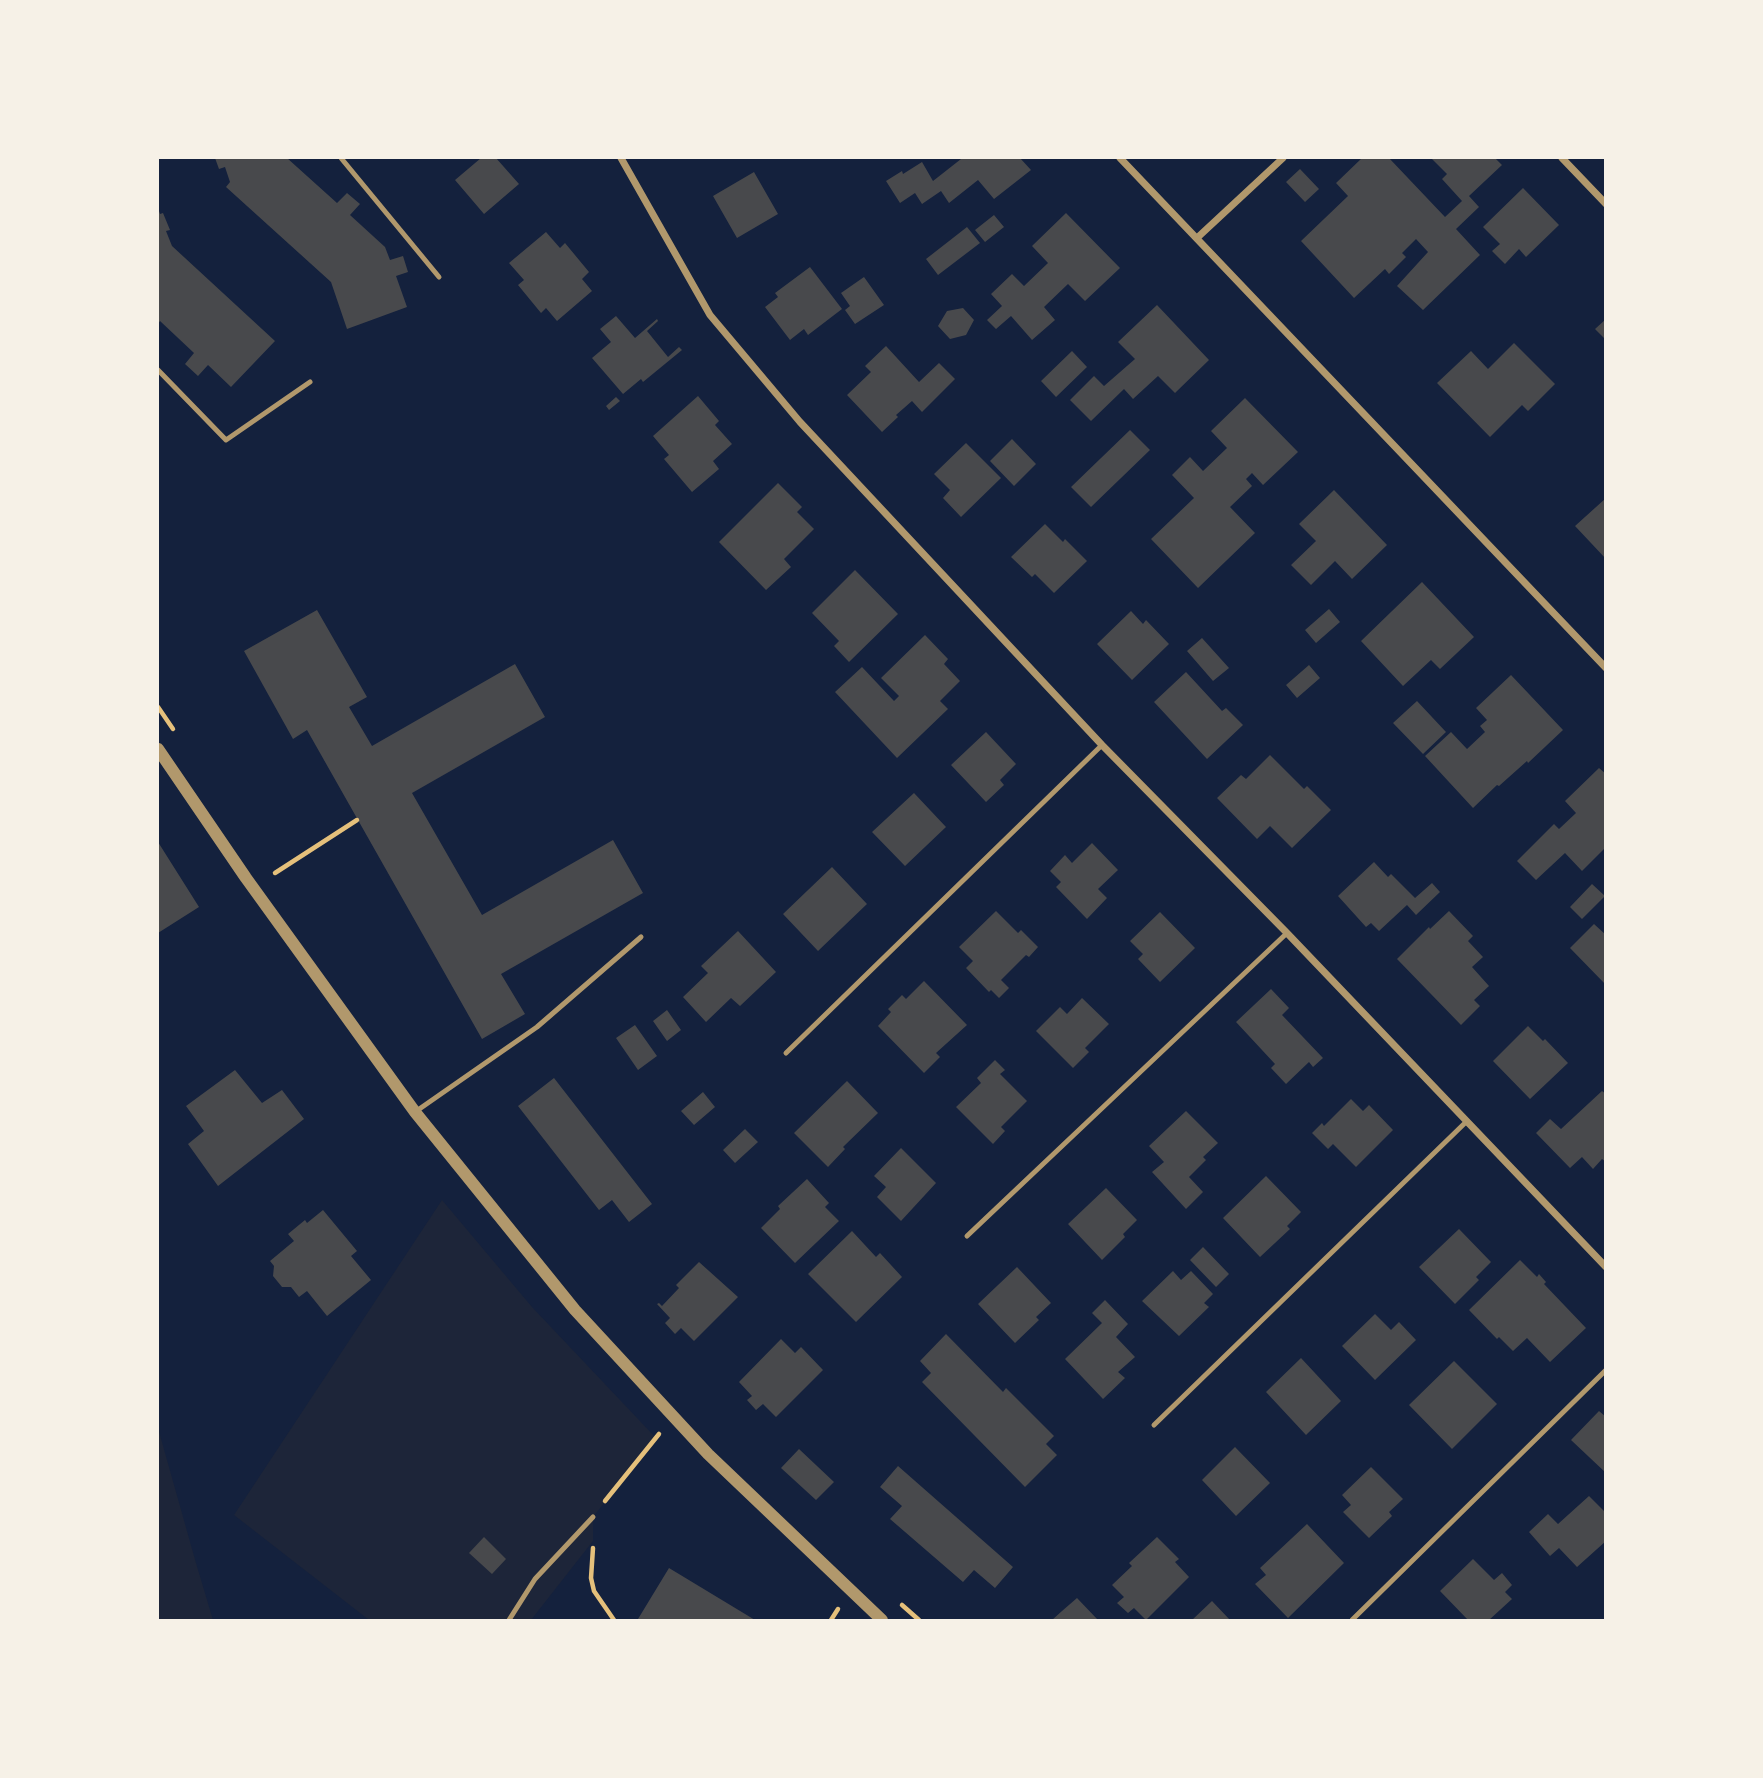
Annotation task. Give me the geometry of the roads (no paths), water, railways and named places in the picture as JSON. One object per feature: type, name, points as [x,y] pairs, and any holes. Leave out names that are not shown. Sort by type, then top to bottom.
[{"type":"street","points":[[621,158],[710,315],[800,422],[1102,745],[1287,933],[1605,1267]]},
{"type":"street","points":[[1121,158],[1605,667]]},
{"type":"street","points":[[1197,238],[1283,158]]},
{"type":"street","points":[[1562,158],[1605,204]]},
{"type":"street","points":[[158,749],[246,878],[415,1112],[575,1310],[708,1454],[793,1538],[882,1620]]},
{"type":"lane","points":[[341,158],[439,277]]},
{"type":"lane","points":[[158,370],[226,440],[310,382]]},
{"type":"lane","points":[[786,1053],[1102,745]]},
{"type":"lane","points":[[967,1237],[1287,933]]},
{"type":"lane","points":[[415,1112],[537,1027],[640,937]]},
{"type":"lane","points":[[1154,1425],[1467,1121]]},
{"type":"lane","points":[[1352,1620],[1605,1370]]},
{"type":"lane","points":[[509,1620],[535,1579],[593,1517]]}]
